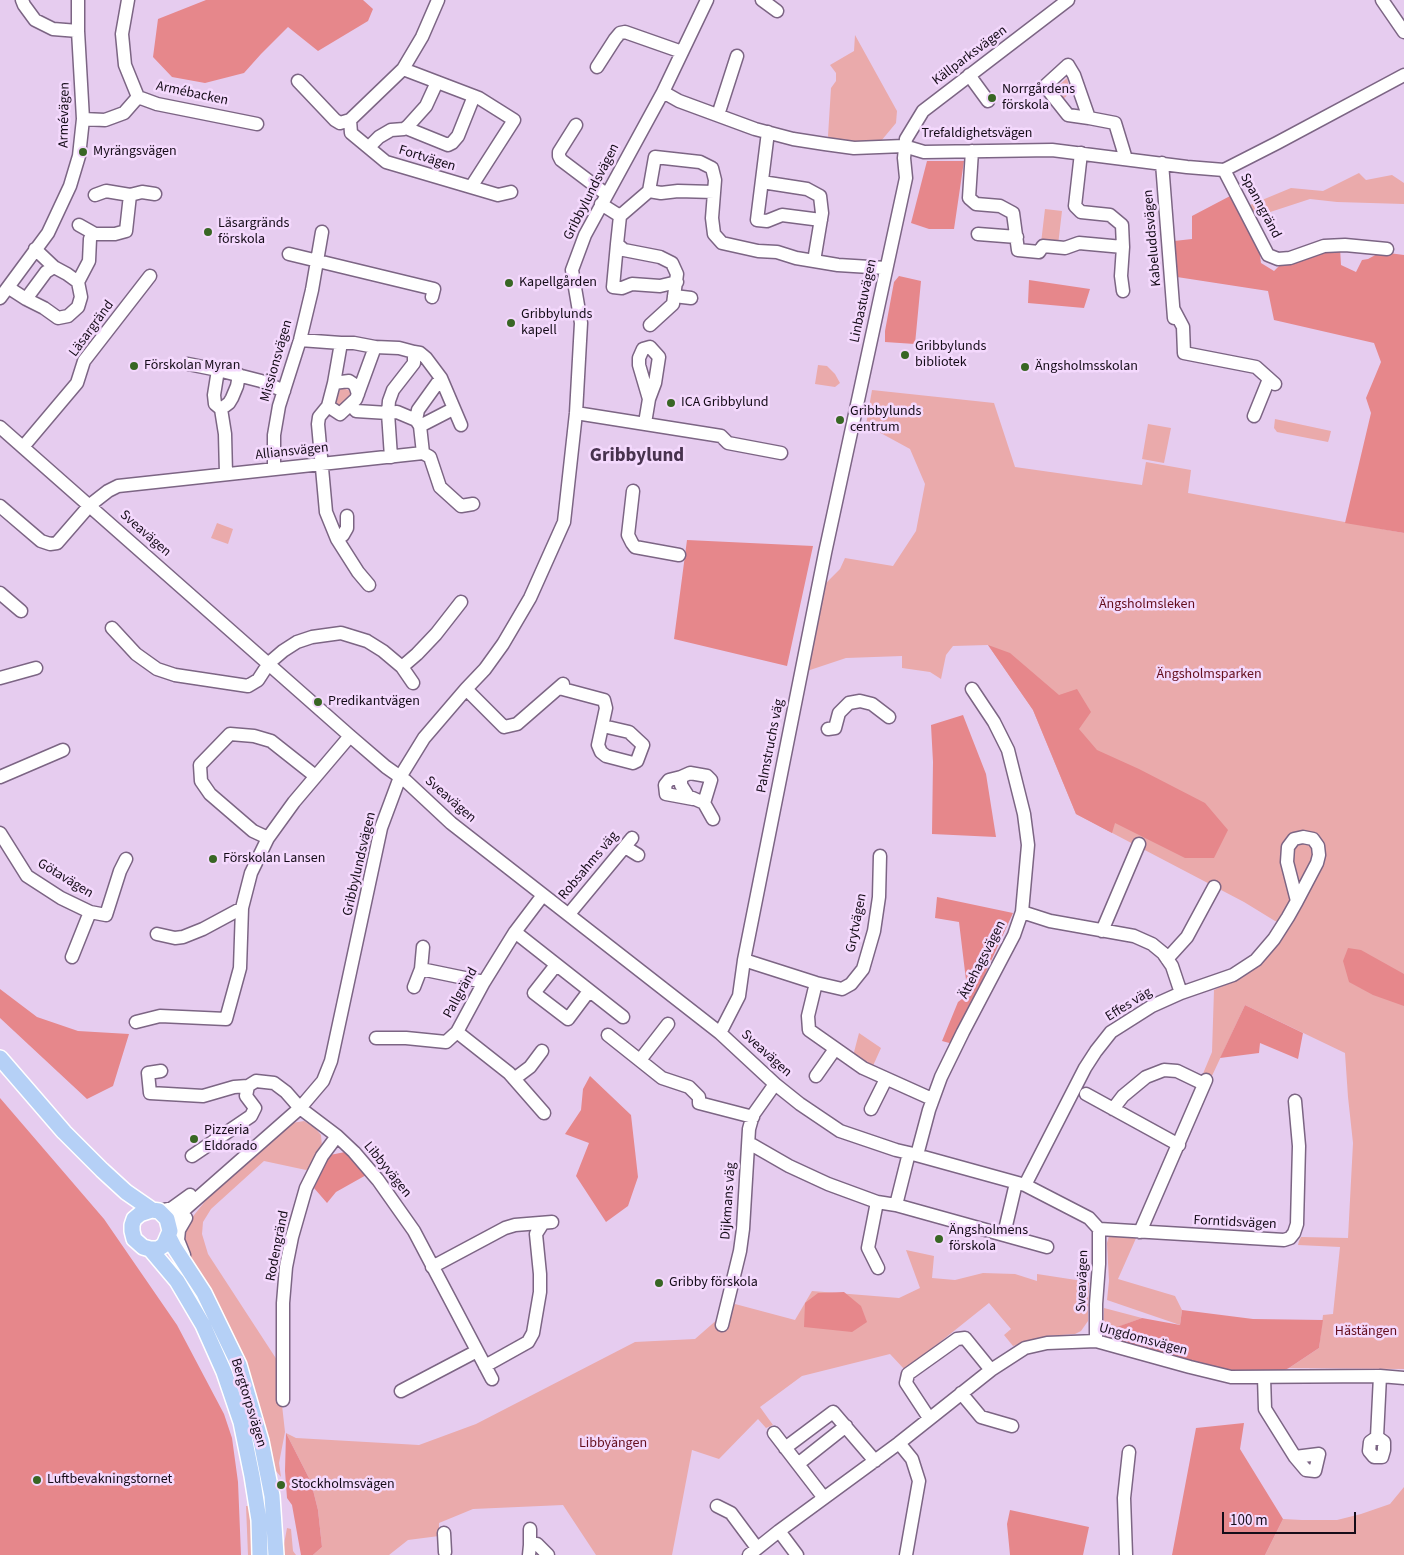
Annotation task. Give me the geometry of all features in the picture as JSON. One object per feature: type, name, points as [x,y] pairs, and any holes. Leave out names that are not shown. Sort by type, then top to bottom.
[{"type":"main road","name":"Bergtorpsvägen","points":[[0,1058],[64,1132],[102,1170],[126,1192],[167,1219],[169,1234],[174,1248],[204,1293],[239,1365],[261,1441],[272,1496],[276,1555]]},
{"type":"main road","name":"Bergtorpsvägen","points":[[102,1170],[130,1208],[134,1219],[132,1231],[134,1239],[143,1247],[150,1249],[177,1281],[203,1324],[224,1372],[241,1422],[252,1476],[259,1520],[260,1555]]},
{"type":"main road","points":[[134,1219],[145,1211],[156,1210]]},
{"type":"main road","points":[[150,1249],[158,1249],[164,1245],[169,1234]]},
{"type":"street","points":[[22,0],[35,20],[53,29],[78,31]]},
{"type":"street","name":"Armévägen","points":[[0,298],[48,233],[70,186],[79,156],[83,119],[78,0]]},
{"type":"street","name":"Armébacken","points":[[128,0],[122,34],[125,65],[138,98]]},
{"type":"street","name":"Gribbylundsvägen","points":[[169,1234],[176,1217],[300,1108],[323,1080],[331,1061],[381,828],[400,777],[424,738],[485,669],[503,644],[530,598],[564,522],[576,413],[582,324],[572,270],[584,235],[663,92],[707,0]]},
{"type":"street","points":[[762,0],[778,11]]},
{"type":"street","name":"Källparksvägen","points":[[904,146],[923,110],[1068,0]]},
{"type":"street","points":[[1382,0],[1404,32]]},
{"type":"street","points":[[298,82],[335,120],[340,123],[350,120],[403,69],[422,36],[434,1]]},
{"type":"street","points":[[598,67],[620,33],[625,32],[682,52]]},
{"type":"street","points":[[718,115],[737,56]]},
{"type":"street","points":[[403,69],[474,96],[514,120],[470,187]]},
{"type":"street","points":[[969,75],[988,101]]},
{"type":"street","points":[[1224,170],[1404,75]]},
{"type":"street","points":[[406,128],[426,106],[436,82]]},
{"type":"street","name":"Trefaldighetsvägen","points":[[663,92],[679,101],[768,132],[793,139],[854,148],[904,146],[924,152],[1052,150],[1224,170]]},
{"type":"street","points":[[369,147],[385,133],[391,130],[406,128],[448,145],[458,136],[474,96]]},
{"type":"street","name":"Armébacken","points":[[83,119],[105,120],[124,113],[138,98]]},
{"type":"street","name":"Armébacken","points":[[138,98],[157,104],[257,124]]},
{"type":"street","points":[[1089,118],[1115,123],[1126,159]]},
{"type":"street","name":"Fortvägen","points":[[350,120],[351,133],[386,162],[470,187],[503,192]]},
{"type":"street","points":[[576,125],[559,152],[559,156],[620,216]]},
{"type":"street","points":[[768,132],[757,220],[767,221],[782,215],[822,220]]},
{"type":"street","name":"Linbastuvägen","points":[[846,462],[906,178],[904,146]]},
{"type":"street","points":[[972,151],[969,198],[976,204],[1000,206],[1013,213],[1018,250],[1039,252],[1042,246],[1065,248],[1079,243],[1123,247]]},
{"type":"street","points":[[1081,153],[1076,206],[1081,212],[1110,215],[1122,225],[1121,276],[1123,291]]},
{"type":"street","points":[[677,282],[660,286],[632,284],[622,288],[613,287],[620,216],[649,191],[655,157],[700,162],[712,168],[716,180],[712,218],[714,234],[722,243],[838,265],[886,268]]},
{"type":"street","name":"Kabeluddsvägen","points":[[1162,163],[1174,314],[1183,327],[1184,353],[1256,367],[1272,381],[1254,416]]},
{"type":"street","name":"Spanngränd","points":[[1224,170],[1268,255],[1278,259],[1290,258],[1324,246],[1345,244],[1387,249]]},
{"type":"street","points":[[762,182],[807,189],[820,196],[822,220],[814,261]]},
{"type":"street","points":[[649,191],[661,193],[678,190],[714,192]]},
{"type":"street","points":[[95,195],[106,191],[130,195],[142,192],[155,194]]},
{"type":"street","points":[[79,225],[93,233],[115,234],[126,231],[130,195]]},
{"type":"street","name":"Missionsvägen","points":[[274,469],[274,435],[279,406],[300,340],[312,290],[322,232]]},
{"type":"street","points":[[9,288],[58,318],[68,316],[78,307],[80,302],[78,282],[89,261],[90,240],[93,233]]},
{"type":"street","points":[[978,234],[1017,237]]},
{"type":"street","points":[[617,244],[624,250],[660,257],[672,263],[678,274],[672,304],[650,325]]},
{"type":"street","points":[[35,249],[54,267],[78,282]]},
{"type":"street","points":[[289,254],[434,288],[432,297]]},
{"type":"street","points":[[26,300],[46,272],[54,267]]},
{"type":"street","name":"Läsargränd","points":[[23,447],[77,383],[84,361],[150,276]]},
{"type":"street","points":[[674,296],[690,298]]},
{"type":"street","points":[[300,340],[354,343],[399,348],[420,353],[441,378],[461,425]]},
{"type":"street","points":[[341,343],[328,406],[319,417],[318,424],[326,512],[337,539],[358,572],[369,585]]},
{"type":"street","points":[[328,406],[340,414],[351,405],[358,394],[375,346]]},
{"type":"street","points":[[390,457],[389,401],[393,390],[414,362],[414,352]]},
{"type":"street","points":[[188,364],[261,381],[284,391]]},
{"type":"street","points":[[218,370],[214,395],[215,404],[221,409],[225,434],[226,474]]},
{"type":"street","points":[[221,409],[232,398],[239,375]]},
{"type":"street","points":[[441,378],[418,410],[418,423],[423,453],[430,457],[440,487],[461,506],[473,504]]},
{"type":"street","points":[[334,383],[349,381],[355,385],[358,394]]},
{"type":"street","points":[[645,423],[649,400]]},
{"type":"street","points":[[351,405],[356,410],[397,412],[418,423],[453,410]]},
{"type":"street","points":[[576,413],[721,436],[728,442],[781,453]]},
{"type":"street","name":"Sveavägen","points":[[0,427],[451,823],[720,1033],[775,1084],[800,1104],[840,1131],[896,1150],[1021,1184],[1089,1218],[1099,1229],[1100,1264],[1096,1304],[1096,1341]]},
{"type":"street","name":"Alliansvägen","points":[[0,506],[41,541],[50,544],[57,543],[90,505],[118,486],[423,453]]},
{"type":"street","name":"Palmstruchs väg","points":[[720,1033],[739,996],[744,960],[821,574],[846,462]]},
{"type":"street","points":[[633,491],[628,535],[632,543],[635,546],[679,554]]},
{"type":"street","points":[[337,539],[343,535],[347,528],[347,516]]},
{"type":"street","points":[[0,593],[21,611]]},
{"type":"street","points":[[402,667],[436,634],[461,602]]},
{"type":"street","points":[[112,628],[136,654],[157,669],[175,675],[248,686],[258,680],[269,663],[297,642],[312,637],[341,633],[366,641],[383,651],[402,667],[413,683]]},
{"type":"street","points":[[0,678],[36,668]]},
{"type":"street","points":[[466,689],[504,727],[517,724],[561,686],[604,700],[606,708],[603,726]]},
{"type":"street","name":"Ättehagsvägen","points":[[913,1154],[932,1099],[962,1032],[1014,934],[1022,912],[1028,852],[1024,814],[1008,750],[994,722],[972,689]]},
{"type":"street","points":[[828,729],[835,728],[839,713],[849,703],[860,701],[872,704],[889,717]]},
{"type":"street","points":[[268,838],[253,831],[210,794],[201,781],[200,765],[230,734],[254,736],[271,741],[314,776]]},
{"type":"street","points":[[136,1022],[160,1016],[226,1019],[240,968],[242,908],[252,873],[268,838],[314,776],[350,736]]},
{"type":"street","points":[[0,777],[63,750]]},
{"type":"street","points":[[699,801],[711,780],[706,776],[690,773],[680,777],[681,785],[688,796],[699,801],[713,820]]},
{"type":"street","name":"Götavägen","points":[[0,833],[27,876],[61,898],[90,912],[106,915],[126,859]]},
{"type":"street","name":"Robsahms väg","points":[[569,914],[628,842],[638,855]]},
{"type":"street","points":[[1102,930],[1139,844]]},
{"type":"street","name":"Grytvägen","points":[[744,960],[816,983],[842,989],[851,984],[863,968],[874,931],[879,897],[880,856]]},
{"type":"street","points":[[1167,959],[1187,937],[1214,887]]},
{"type":"street","name":"Pallgränd","points":[[543,896],[515,932],[456,1032],[509,1073],[544,1113]]},
{"type":"street","name":"Effes väg","points":[[1021,1184],[1085,1068],[1111,1032],[1133,1017],[1181,992],[1233,975],[1256,960],[1274,939],[1297,901]]},
{"type":"street","points":[[157,934],[175,938],[183,937],[203,929],[242,908]]},
{"type":"street","points":[[72,957],[90,912]]},
{"type":"street","points":[[1022,912],[1050,921],[1134,936],[1152,944],[1163,953],[1172,966],[1181,992]]},
{"type":"street","points":[[515,932],[623,1017]]},
{"type":"street","points":[[414,987],[421,969],[423,947]]},
{"type":"street","points":[[556,965],[534,993],[568,1019],[589,991]]},
{"type":"street","points":[[421,969],[484,982]]},
{"type":"street","points":[[816,983],[808,1016],[810,1030],[863,1068],[932,1099]]},
{"type":"street","points":[[640,1060],[668,1024]]},
{"type":"street","points":[[376,1038],[406,1038],[446,1042],[456,1032]]},
{"type":"street","points":[[608,1035],[662,1078],[689,1087],[699,1097],[699,1103],[753,1117]]},
{"type":"street","points":[[816,1076],[836,1049]]},
{"type":"street","points":[[514,1079],[530,1067],[542,1051]]},
{"type":"street","points":[[1113,1109],[1123,1096],[1146,1077],[1164,1070],[1177,1072],[1205,1082],[1140,1232]]},
{"type":"street","name":"Libbyvägen","points":[[161,1071],[148,1073],[150,1093],[203,1096],[234,1087],[248,1086],[256,1081],[274,1083],[286,1092],[300,1108],[337,1136],[354,1152],[378,1180],[414,1231],[492,1379]]},
{"type":"street","points":[[871,1110],[886,1079]]},
{"type":"street","name":"Dijkmans väg","points":[[722,1325],[744,1229],[749,1130],[761,1101],[775,1084]]},
{"type":"street","points":[[192,1156],[251,1116],[255,1108],[246,1096],[248,1086]]},
{"type":"street","points":[[1086,1094],[1179,1145]]},
{"type":"street","name":"Forntidsvägen","points":[[1099,1229],[1284,1240],[1290,1238],[1297,1224],[1299,1146],[1296,1101]]},
{"type":"street","name":"Rodengränd","points":[[283,1400],[283,1303],[286,1267],[292,1237],[306,1188],[322,1156],[337,1136]]},
{"type":"street","points":[[749,1143],[790,1166],[828,1184],[877,1202],[896,1205],[1047,1247]]},
{"type":"street","points":[[896,1205],[913,1154]]},
{"type":"street","points":[[204,1293],[178,1240],[182,1223],[214,1188],[222,1176]]},
{"type":"street","name":"Gribbylundsvägen","points":[[156,1210],[172,1208],[202,1187],[222,1176]]},
{"type":"street","points":[[1004,1234],[1021,1184]]},
{"type":"street","points":[[877,1202],[868,1248],[878,1268]]},
{"type":"street","points":[[432,1266],[505,1228],[515,1225],[548,1222],[536,1234],[540,1292],[532,1333],[528,1342],[484,1366]]},
{"type":"street","points":[[929,1418],[906,1383],[908,1374],[957,1339],[965,1338],[990,1370]]},
{"type":"street","name":"Ungdomsvägen","points":[[717,1506],[731,1513],[753,1552],[899,1443],[990,1370],[1025,1348],[1047,1343],[1096,1341],[1190,1368],[1231,1377],[1380,1376],[1404,1378]]},
{"type":"street","points":[[401,1391],[477,1352]]},
{"type":"street","points":[[1377,1437],[1380,1376]]},
{"type":"street","points":[[1264,1377],[1265,1409],[1295,1457]]},
{"type":"street","points":[[961,1394],[981,1417],[1012,1426]]},
{"type":"street","points":[[785,1448],[833,1412],[875,1460]]},
{"type":"street","points":[[798,1464],[846,1426]]},
{"type":"street","points":[[774,1433],[824,1498]]},
{"type":"street","points":[[899,1443],[912,1459],[919,1481],[906,1555]]},
{"type":"street","points":[[1126,1555],[1124,1498],[1129,1452]]},
{"type":"street","points":[[530,1529],[530,1550]]},
{"type":"street","points":[[779,1531],[797,1555]]},
{"type":"street","points":[[444,1532],[444,1554]]},
{"type":"street","points":[[530,1550],[537,1544],[548,1555]]},
{"type":"green space","points":[[855,35],[897,111],[896,123],[881,141],[830,141],[828,136],[831,88],[836,81],[836,73],[830,65],[854,51]]},
{"type":"green space","points":[[1067,78],[1070,93],[1062,100],[1054,90]]},
{"type":"green space","points":[[1359,173],[1366,180],[1392,175],[1404,183],[1404,204],[1337,202],[1310,199],[1255,217],[1250,205],[1291,188],[1323,191]]},
{"type":"green space","points":[[1045,209],[1062,211],[1058,245],[1041,243]]},
{"type":"green space","points":[[818,365],[827,366],[840,383],[835,387],[815,384]]},
{"type":"green space","points":[[341,387],[353,392],[341,411],[334,408]]},
{"type":"green space","name":"Ängsholmsparken","points":[[872,390],[994,403],[1015,467],[1142,485],[1146,462],[1191,470],[1188,493],[1404,533],[1404,1369],[1289,1368],[1319,1348],[1323,1315],[1333,1314],[1340,1247],[1298,1245],[1299,1241],[1301,1237],[1348,1238],[1353,1143],[1345,1053],[1245,1005],[1211,1078],[1202,1076],[1212,1052],[1214,990],[1237,979],[1288,924],[1275,921],[1244,902],[1076,814],[1033,710],[988,645],[953,646],[946,655],[941,679],[930,672],[902,668],[902,656],[846,658],[807,671],[826,583],[840,569],[845,558],[893,566],[916,531],[925,484],[910,449],[866,425]]},
{"type":"green space","points":[[1275,419],[1331,431],[1328,442],[1277,432],[1274,428]]},
{"type":"green space","points":[[1148,424],[1171,428],[1164,463],[1142,459]]},
{"type":"green space","points":[[217,523],[233,529],[228,544],[211,538]]},
{"type":"green space","points":[[859,1033],[881,1048],[872,1068],[853,1056]]},
{"type":"green space","points":[[304,1121],[315,1128],[321,1135],[322,1147],[311,1168],[306,1170],[264,1161],[211,1209],[203,1222],[202,1234],[208,1254],[277,1360],[285,1432],[279,1463],[281,1477],[275,1470],[253,1391],[211,1296],[183,1245],[183,1229],[210,1195],[292,1123]]},
{"type":"green space","points":[[1109,1236],[1137,1236],[1118,1279],[1175,1296],[1182,1310],[1180,1325],[1107,1300],[1109,1281],[1107,1243]]},
{"type":"green space","name":"Libbyängen","points":[[906,1250],[934,1256],[932,1278],[955,1280],[983,1273],[1015,1274],[1037,1281],[1037,1274],[1089,1282],[1088,1321],[1081,1331],[1075,1334],[1047,1336],[1013,1346],[1004,1335],[1011,1329],[989,1303],[905,1370],[890,1354],[802,1376],[760,1407],[773,1425],[766,1428],[758,1419],[719,1459],[692,1450],[672,1555],[596,1555],[563,1505],[473,1509],[439,1523],[439,1536],[408,1540],[389,1555],[313,1555],[322,1547],[318,1510],[311,1482],[286,1433],[296,1438],[419,1445],[476,1424],[635,1342],[695,1339],[735,1304],[795,1320],[812,1291],[899,1298],[920,1288]]},
{"type":"green space","points":[[1104,1308],[1142,1318],[1118,1327],[1118,1341],[1196,1366],[1109,1340],[1103,1333]]},
{"type":"green space","points":[[1404,1487],[1404,1555],[1265,1555],[1283,1519],[1337,1520],[1361,1514],[1390,1504]]},
{"type":"green space","points":[[246,1506],[252,1506],[255,1555],[248,1555]]},
{"type":"green space","points":[[287,1528],[291,1529],[293,1551],[296,1555],[282,1555]]},
{"type":"shaded area","points":[[206,0],[363,0],[373,9],[368,21],[318,51],[288,27],[244,73],[205,83],[172,77],[153,57],[158,19]]},
{"type":"shaded area","points":[[927,161],[964,161],[954,229],[929,229],[911,223]]},
{"type":"shaded area","points":[[1232,195],[1259,247],[1261,263],[1274,271],[1281,264],[1340,248],[1341,265],[1356,272],[1362,260],[1381,252],[1404,255],[1404,533],[1345,523],[1371,413],[1366,398],[1381,362],[1374,343],[1274,320],[1268,291],[1177,277],[1174,241],[1192,239],[1192,216]]},
{"type":"shaded area","points":[[899,276],[921,281],[915,344],[885,342],[885,331],[894,282]]},
{"type":"shaded area","points":[[1029,280],[1090,289],[1084,308],[1028,303]]},
{"type":"shaded area","points":[[687,540],[813,546],[787,666],[674,639]]},
{"type":"shaded area","points":[[988,645],[1010,653],[1059,695],[1077,689],[1091,712],[1079,729],[1097,750],[1205,803],[1228,830],[1214,858],[1185,858],[1115,823],[1112,833],[1076,814],[1033,710]]},
{"type":"shaded area","points":[[963,715],[986,774],[996,837],[932,834],[933,762],[931,725]]},
{"type":"shaded area","points":[[937,897],[1013,913],[953,1044],[942,1041],[958,1002],[971,992],[966,980],[959,922],[935,918]]},
{"type":"shaded area","points":[[1348,948],[1361,950],[1404,974],[1404,1006],[1373,995],[1349,982],[1343,961]]},
{"type":"shaded area","points":[[0,989],[37,1017],[78,1031],[129,1034],[113,1086],[87,1099],[0,1018]]},
{"type":"shaded area","points":[[1245,1005],[1303,1033],[1298,1059],[1260,1043],[1259,1053],[1220,1058]]},
{"type":"shaded area","points":[[590,1076],[631,1115],[638,1177],[628,1206],[606,1222],[576,1176],[589,1143],[565,1134],[581,1110],[583,1089]]},
{"type":"shaded area","points":[[0,1098],[104,1219],[177,1325],[224,1414],[232,1438],[238,1482],[241,1555],[0,1555]]},
{"type":"shaded area","points":[[345,1152],[368,1174],[336,1192],[327,1203],[314,1188],[330,1155]]},
{"type":"shaded area","points":[[844,1292],[861,1306],[867,1322],[852,1332],[804,1327],[805,1303],[818,1293]]},
{"type":"shaded area","points":[[1182,1310],[1253,1319],[1323,1320],[1319,1348],[1278,1373],[1223,1371],[1118,1341],[1117,1327],[1142,1318],[1180,1325]]},
{"type":"shaded area","points":[[1244,1423],[1240,1449],[1283,1519],[1265,1555],[1172,1555],[1196,1428]]},
{"type":"shaded area","points":[[286,1433],[311,1482],[318,1510],[322,1547],[313,1555],[301,1555],[292,1505],[287,1498],[285,1471]]},
{"type":"shaded area","points":[[1010,1510],[1089,1527],[1083,1555],[1010,1555],[1007,1524]]},
{"type":"place","name":"Norrgårdens förskola","points":[[992,98]]},
{"type":"place","name":"Myrängsvägen","points":[[83,152]]},
{"type":"place","name":"Läsargränds förskola","points":[[208,232]]},
{"type":"place","name":"Kapellgården","points":[[509,283]]},
{"type":"place","name":"Gribbylunds kapell","points":[[511,323]]},
{"type":"place","name":"Gribbylunds bibliotek","points":[[905,355]]},
{"type":"place","name":"Förskolan Myran","points":[[134,366]]},
{"type":"place","name":"Ängsholmsskolan","points":[[1025,367]]},
{"type":"place","name":"ICA Gribbylund","points":[[671,403]]},
{"type":"place","name":"Gribbylunds centrum","points":[[840,420]]},
{"type":"place","name":"Predikantvägen","points":[[318,702]]},
{"type":"place","name":"Förskolan Lansen","points":[[213,859]]},
{"type":"place","name":"Pizzeria Eldorado","points":[[194,1139]]},
{"type":"place","name":"Ängsholmens förskola","points":[[939,1239]]},
{"type":"place","name":"Gribby förskola","points":[[659,1283]]},
{"type":"place","name":"Luftbevakningstornet","points":[[37,1480]]},
{"type":"place","name":"Stockholmsvägen","points":[[281,1485]]},
{"type":"district","name":"Gribbylund","points":[[637,457]]},
{"type":"park label","name":"Ängsholmsleken","points":[[1147,605]]},
{"type":"park label","name":"Hästängen","points":[[1366,1332]]}]
